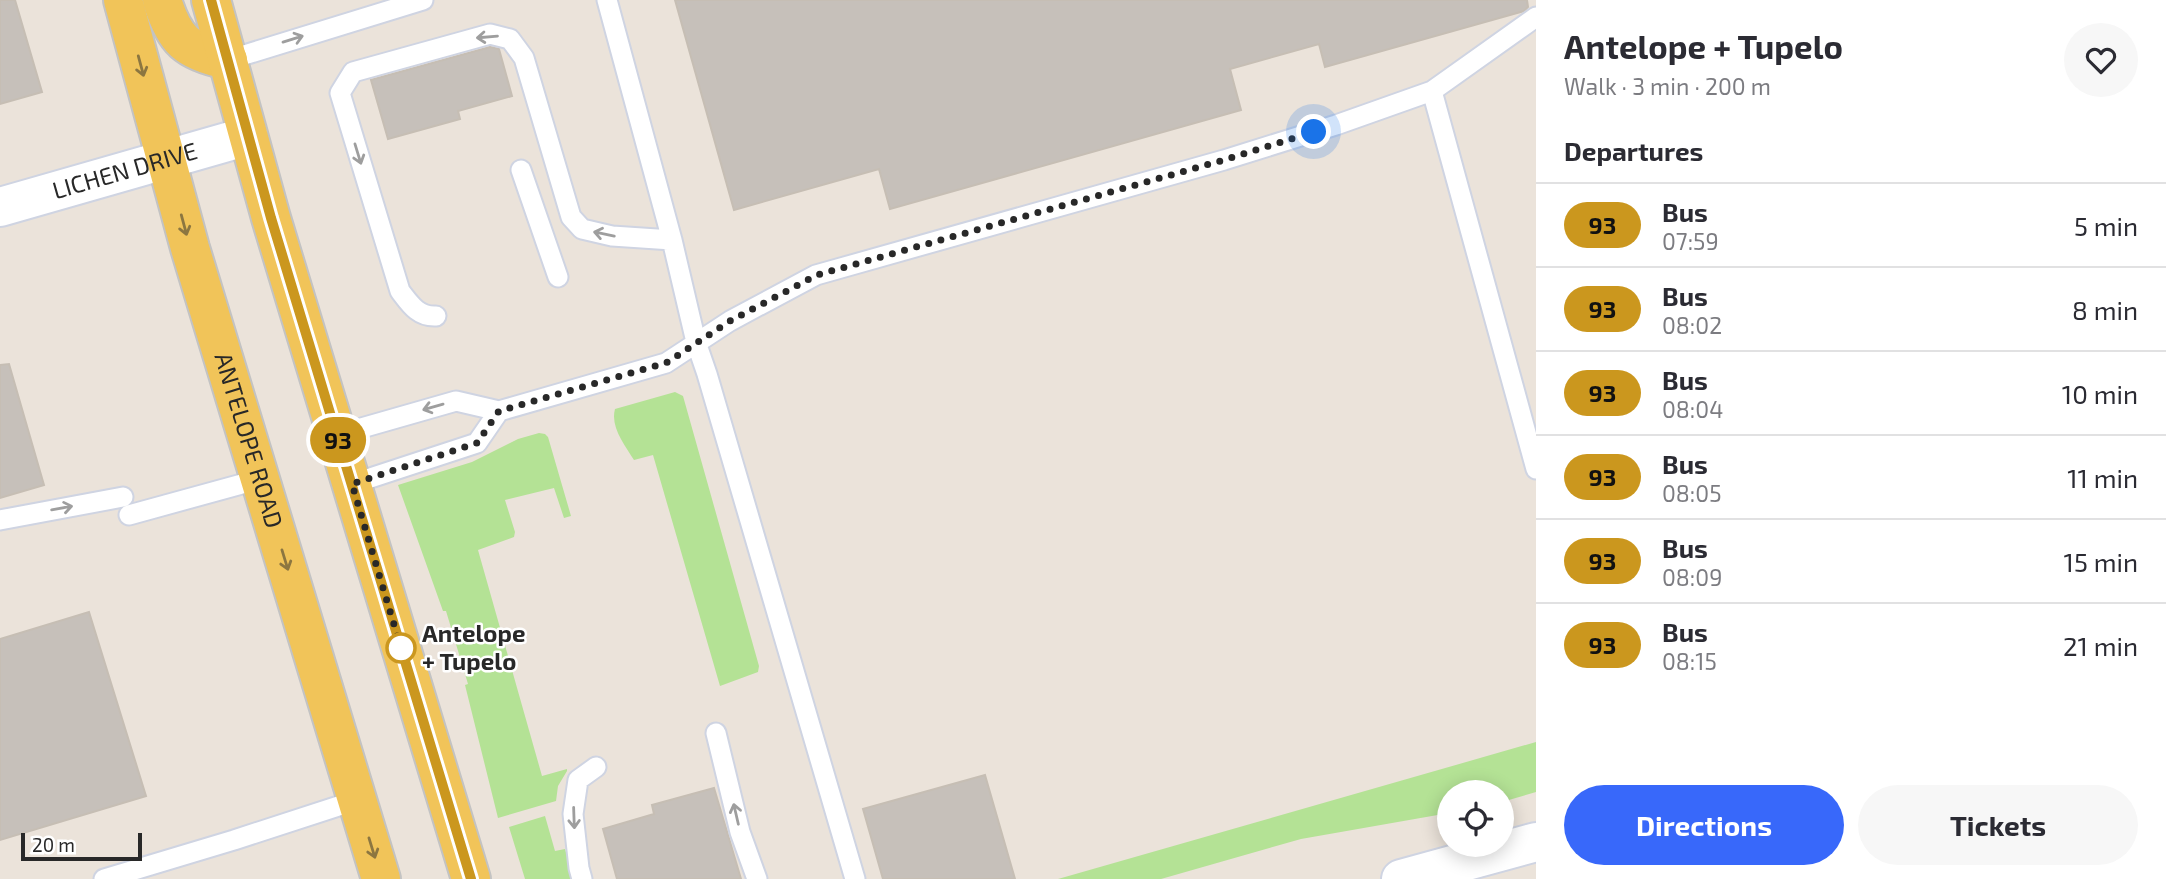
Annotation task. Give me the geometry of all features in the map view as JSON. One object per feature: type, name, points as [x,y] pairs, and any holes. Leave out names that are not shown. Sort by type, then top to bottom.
[{"type":"main road","name":"ANTELOPE ROAD","points":[[123,0],[190,247],[382,879]]},
{"type":"main road","points":[[162,0],[178,37],[202,55],[228,60]]},
{"type":"main road","points":[[211,0],[248,136],[471,879]]},
{"type":"street","name":"LICHEN DRIVE","points":[[0,207],[248,136]]},
{"type":"street","points":[[1401,879],[1536,842]]},
{"type":"lane","points":[[228,60],[423,0]]},
{"type":"lane","points":[[607,0],[696,342],[855,879]]},
{"type":"lane","points":[[337,435],[456,401],[499,411],[666,363],[730,321],[817,275],[1224,160],[1432,91],[1536,17]]},
{"type":"lane","points":[[436,316],[426,317],[413,309],[400,291],[340,93],[353,72],[490,34],[510,39],[524,58],[571,217],[582,229],[602,234],[671,240]]},
{"type":"lane","points":[[1432,91],[1536,469]]},
{"type":"lane","points":[[521,170],[558,277]]},
{"type":"lane","points":[[352,484],[477,443],[499,411]]},
{"type":"lane","points":[[0,520],[126,506],[260,479]]},
{"type":"lane","points":[[716,733],[740,832],[757,879]]},
{"type":"lane","points":[[582,879],[573,814],[578,780],[596,767]]},
{"type":"lane","points":[[104,879],[358,800]]},
{"type":"green space","points":[[675,392],[683,396],[759,666],[758,672],[720,686],[653,455],[634,460],[619,436],[614,416],[615,409]]},
{"type":"green space","points":[[539,433],[548,437],[571,516],[564,518],[554,488],[505,500],[515,532],[514,537],[478,550],[542,776],[567,771],[558,786],[556,801],[498,818],[465,685],[468,684],[446,611],[443,611],[398,485],[472,462],[518,439]]},
{"type":"green space","points":[[1536,742],[1536,792],[1514,798],[1514,780],[1437,780],[1437,815],[1301,839],[1161,879],[1058,879]]},
{"type":"green space","points":[[545,816],[555,851],[565,849],[574,879],[525,879],[509,827]]},
{"type":"building","points":[[0,0],[15,0],[42,92],[0,104]]},
{"type":"building","points":[[675,0],[1527,0],[1528,7],[1524,11],[1325,67],[1319,44],[1230,69],[1241,110],[890,209],[879,169],[734,210]]},
{"type":"building","points":[[490,47],[499,49],[512,96],[458,111],[460,119],[388,139],[371,80]]},
{"type":"building","points":[[9,364],[44,485],[0,498],[0,365]]},
{"type":"building","points":[[89,612],[146,796],[0,840],[0,639]]},
{"type":"building","points":[[985,775],[1015,879],[883,879],[863,809]]},
{"type":"building","points":[[714,788],[741,879],[617,879],[603,829],[654,814],[652,805]]},
{"type":"bus line","name":"93","points":[[211,0],[271,218],[471,879]]},
{"type":"place","name":"Antelope + Tupelo","points":[[401,648]]},
{"type":"route","points":[[401,648],[352,484],[477,443],[499,411],[666,363],[730,321],[817,275],[1002,224],[1314,132]]}]
